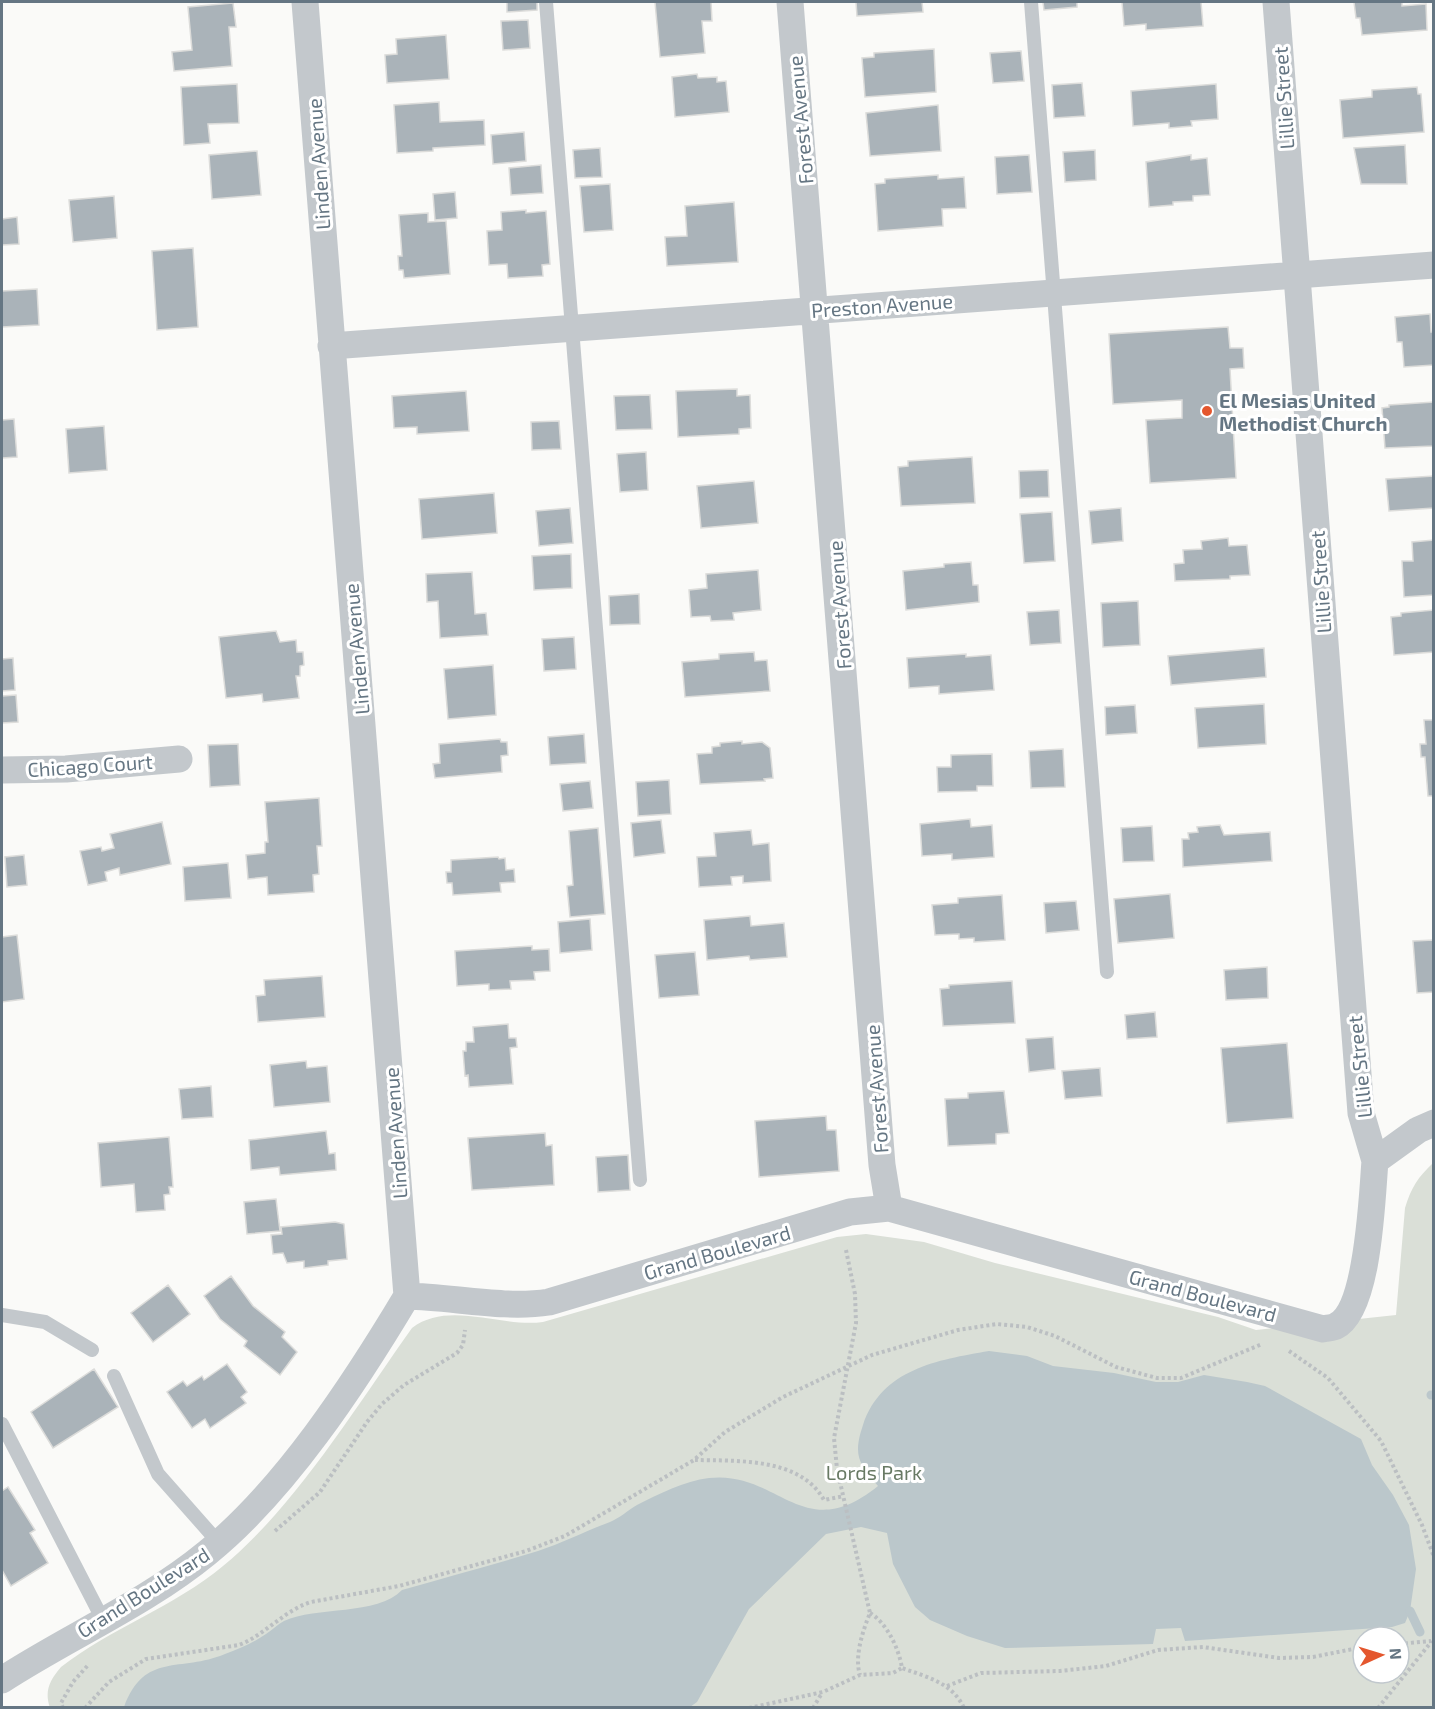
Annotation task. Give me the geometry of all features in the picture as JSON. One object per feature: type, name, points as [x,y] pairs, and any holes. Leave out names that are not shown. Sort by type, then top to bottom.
[{"type":"street","name":"Linden Avenue","points":[[305,2],[407,1296]]},
{"type":"street","name":"Forest Avenue","points":[[790,2],[881,1153],[889,1208]]},
{"type":"street","name":"Lillie Street","points":[[1275,2],[1361,1113],[1375,1161]]},
{"type":"street","name":"Preston Avenue","points":[[332,346],[1434,266]]},
{"type":"street","name":"Chicago Court","points":[[2,771],[66,769],[179,759]]},
{"type":"street","points":[[1375,1161],[1418,1130],[1434,1123]]},
{"type":"street","name":"Grand Boulevard","points":[[2,1680],[176,1575],[219,1543],[272,1488],[323,1422],[407,1296],[517,1305],[549,1302],[850,1212],[889,1208],[1323,1329],[1337,1326],[1351,1308],[1358,1294],[1364,1267],[1375,1161]]},
{"type":"lane","points":[[546,2],[640,1180]]},
{"type":"lane","points":[[1031,2],[1107,972]]},
{"type":"lane","points":[[2,1315],[45,1322],[92,1350]]},
{"type":"lane","points":[[114,1376],[158,1474],[219,1543]]},
{"type":"lane","points":[[2,1424],[103,1620]]},
{"type":"path","points":[[846,1250],[855,1294],[856,1323],[849,1366],[834,1427],[835,1451],[870,1613],[864,1628],[857,1664],[860,1675]]},
{"type":"path","points":[[85,1707],[109,1682],[146,1659],[239,1645],[251,1640],[297,1607],[311,1602],[399,1586],[555,1540],[591,1522],[694,1460],[717,1439],[762,1408],[849,1366],[896,1347],[968,1328],[997,1324],[1021,1326],[1042,1332],[1107,1364],[1170,1379],[1181,1378],[1253,1346],[1269,1344]]},
{"type":"path","points":[[1286,1349],[1328,1378],[1381,1441],[1422,1525],[1434,1557]]},
{"type":"path","points":[[694,1460],[775,1466],[805,1480],[818,1490],[824,1500],[844,1496]]},
{"type":"path","points":[[870,1613],[879,1620],[897,1647],[902,1668]]},
{"type":"path","points":[[1411,1643],[1433,1641]]},
{"type":"path","points":[[1378,1707],[1433,1641]]},
{"type":"path","points":[[947,1686],[981,1673],[1060,1671],[1106,1666],[1158,1650],[1203,1647],[1279,1658],[1312,1657],[1351,1649]]},
{"type":"path","points":[[749,1707],[823,1692],[860,1675],[893,1673],[902,1668]]},
{"type":"path","points":[[902,1668],[947,1686],[957,1695],[964,1707]]},
{"type":"path","points":[[813,1707],[823,1692]]},
{"type":"green space","name":"Lords Park","points":[[1433,1163],[1433,1707],[50,1708],[49,1686],[61,1667],[80,1653],[204,1581],[250,1542],[300,1485],[412,1328],[427,1320],[459,1315],[510,1322],[543,1322],[837,1237],[866,1234],[924,1242],[995,1263],[1218,1317],[1256,1330],[1396,1315],[1405,1208],[1419,1178]]},
{"type":"shaded area","points":[[989,1351],[1027,1356],[1053,1366],[1114,1373],[1156,1382],[1178,1382],[1204,1375],[1247,1382],[1265,1386],[1361,1439],[1372,1465],[1393,1495],[1409,1525],[1416,1569],[1410,1611],[1405,1623],[1351,1625],[1351,1630],[1185,1641],[1181,1628],[1156,1629],[1153,1644],[1005,1648],[967,1636],[930,1620],[915,1607],[893,1564],[887,1533],[861,1527],[826,1534],[749,1609],[697,1702],[690,1707],[124,1707],[133,1689],[142,1678],[153,1671],[209,1659],[246,1646],[284,1621],[297,1616],[378,1604],[402,1590],[538,1551],[610,1522],[645,1501],[690,1482],[709,1478],[733,1479],[754,1484],[810,1508],[830,1509],[852,1503],[878,1486],[862,1465],[858,1451],[863,1425],[872,1406],[883,1391],[898,1379],[914,1370],[950,1358]]},
{"type":"building","points":[[507,2],[537,2],[537,10],[507,12]]},
{"type":"building","points":[[655,2],[711,2],[712,21],[702,21],[705,53],[660,57]]},
{"type":"building","points":[[856,2],[922,2],[923,12],[857,16]]},
{"type":"building","points":[[1043,2],[1077,2],[1077,7],[1044,10]]},
{"type":"building","points":[[1122,2],[1201,2],[1203,26],[1146,30],[1146,24],[1124,26]]},
{"type":"building","points":[[1354,2],[1402,2],[1402,6],[1426,4],[1427,30],[1362,35],[1360,18],[1356,18]]},
{"type":"building","points":[[233,3],[236,27],[229,27],[232,66],[174,71],[172,52],[192,50],[188,7]]},
{"type":"building","points":[[528,20],[530,48],[503,50],[501,21]]},
{"type":"building","points":[[446,35],[449,79],[387,83],[385,55],[397,54],[396,39]]},
{"type":"building","points":[[934,49],[936,92],[865,97],[862,58],[874,57],[874,53]]},
{"type":"building","points":[[1021,51],[1024,81],[993,83],[990,53]]},
{"type":"building","points":[[697,74],[698,78],[717,77],[717,82],[726,81],[729,112],[675,117],[672,77]]},
{"type":"building","points":[[1082,83],[1085,116],[1054,118],[1052,85]]},
{"type":"building","points":[[237,84],[239,123],[208,124],[210,143],[184,145],[181,87]]},
{"type":"building","points":[[1216,84],[1218,119],[1191,121],[1192,126],[1169,128],[1169,123],[1133,126],[1131,91]]},
{"type":"building","points":[[1417,87],[1418,94],[1421,94],[1424,132],[1343,138],[1340,100],[1372,97],[1372,90]]},
{"type":"building","points":[[439,102],[440,122],[484,120],[485,145],[397,153],[394,105]]},
{"type":"building","points":[[938,105],[941,151],[870,156],[866,113]]},
{"type":"building","points":[[524,132],[526,161],[493,164],[491,135]]},
{"type":"building","points":[[1405,145],[1407,184],[1361,184],[1354,148]]},
{"type":"building","points":[[600,148],[602,177],[575,178],[573,150]]},
{"type":"building","points":[[1095,150],[1096,180],[1065,182],[1063,152]]},
{"type":"building","points":[[257,151],[261,195],[212,199],[209,155]]},
{"type":"building","points":[[1029,155],[1032,192],[997,194],[995,157]]},
{"type":"building","points":[[1191,155],[1191,160],[1207,158],[1210,195],[1193,196],[1193,201],[1173,202],[1173,205],[1149,207],[1146,162]]},
{"type":"building","points":[[541,165],[543,193],[511,195],[509,168]]},
{"type":"building","points":[[938,175],[938,179],[964,177],[966,208],[942,209],[943,226],[878,231],[875,184],[885,183],[885,179]]},
{"type":"building","points":[[610,184],[613,230],[584,232],[580,186]]},
{"type":"building","points":[[455,192],[457,218],[435,220],[433,194]]},
{"type":"building","points":[[114,196],[117,238],[73,242],[69,200]]},
{"type":"building","points":[[734,202],[738,262],[667,266],[665,237],[687,236],[685,206]]},
{"type":"building","points":[[526,210],[526,213],[546,211],[550,264],[542,265],[543,276],[508,278],[507,264],[489,265],[487,231],[502,230],[501,212]]},
{"type":"building","points":[[428,213],[428,222],[446,221],[450,274],[404,278],[403,270],[399,270],[398,256],[402,256],[399,215]]},
{"type":"building","points":[[17,217],[19,244],[2,245],[2,219]]},
{"type":"building","points":[[193,248],[198,327],[157,330],[152,251]]},
{"type":"building","points":[[37,289],[39,325],[2,327],[2,291]]},
{"type":"building","points":[[1430,314],[1431,332],[1434,332],[1434,365],[1404,367],[1402,342],[1397,342],[1395,317]]},
{"type":"building","name":"El Mesias United Methodist Church","points":[[1228,327],[1230,348],[1243,348],[1244,368],[1230,369],[1236,478],[1150,483],[1146,420],[1182,418],[1182,400],[1113,404],[1109,334]]},
{"type":"building","points":[[737,389],[737,396],[750,395],[751,428],[739,429],[739,434],[678,437],[676,391]]},
{"type":"building","points":[[466,391],[469,431],[417,434],[417,427],[394,428],[392,396]]},
{"type":"building","points":[[650,395],[652,429],[616,430],[614,396]]},
{"type":"building","points":[[1434,402],[1434,446],[1385,448],[1382,408],[1389,407],[1389,405]]},
{"type":"building","points":[[14,419],[17,457],[2,458],[2,420]]},
{"type":"building","points":[[559,421],[561,449],[532,450],[531,422]]},
{"type":"building","points":[[104,426],[107,470],[69,473],[66,429]]},
{"type":"building","points":[[646,452],[648,490],[620,492],[617,454]]},
{"type":"building","points":[[972,457],[975,503],[901,506],[898,467],[908,466],[908,461]]},
{"type":"building","points":[[1048,470],[1049,497],[1020,498],[1019,471]]},
{"type":"building","points":[[1434,476],[1434,508],[1389,511],[1386,479]]},
{"type":"building","points":[[754,481],[758,523],[701,528],[697,486]]},
{"type":"building","points":[[494,493],[497,533],[422,539],[419,499]]},
{"type":"building","points":[[570,508],[573,543],[539,546],[536,511]]},
{"type":"building","points":[[1121,508],[1123,541],[1092,544],[1089,511]]},
{"type":"building","points":[[1052,512],[1055,561],[1024,563],[1020,514]]},
{"type":"building","points":[[1228,538],[1229,546],[1247,545],[1250,575],[1230,576],[1230,579],[1175,581],[1174,564],[1184,563],[1183,550],[1202,549],[1201,541]]},
{"type":"building","points":[[1434,540],[1434,595],[1404,597],[1402,561],[1413,561],[1412,542]]},
{"type":"building","points":[[571,554],[572,588],[534,590],[532,556]]},
{"type":"building","points":[[971,562],[973,585],[978,585],[979,602],[906,610],[903,571]]},
{"type":"building","points":[[758,570],[761,610],[733,613],[734,620],[711,621],[710,616],[691,617],[689,590],[707,588],[706,574]]},
{"type":"building","points":[[472,572],[475,614],[486,613],[488,635],[440,638],[438,601],[427,602],[426,574]]},
{"type":"building","points":[[639,594],[640,624],[610,625],[609,596]]},
{"type":"building","points":[[1138,601],[1140,645],[1103,647],[1101,603]]},
{"type":"building","points":[[1059,610],[1061,643],[1030,645],[1027,612]]},
{"type":"building","points":[[1434,610],[1434,652],[1394,655],[1391,617],[1401,616],[1401,613]]},
{"type":"building","points":[[276,631],[280,642],[296,640],[297,652],[303,652],[304,665],[300,666],[300,676],[296,676],[299,698],[263,702],[262,694],[226,698],[219,637]]},
{"type":"building","points":[[574,637],[576,669],[544,671],[542,639]]},
{"type":"building","points":[[1264,648],[1266,677],[1171,685],[1168,656]]},
{"type":"building","points":[[754,652],[755,661],[767,660],[770,691],[685,697],[682,662],[719,659],[719,654]]},
{"type":"building","points":[[966,654],[966,657],[991,655],[994,690],[939,694],[939,686],[909,688],[907,658]]},
{"type":"building","points":[[13,658],[15,690],[2,691],[2,659]]},
{"type":"building","points":[[493,665],[496,715],[448,719],[444,669]]},
{"type":"building","points":[[16,695],[18,722],[2,723],[2,696]]},
{"type":"building","points":[[1264,704],[1266,744],[1198,748],[1195,708]]},
{"type":"building","points":[[1135,705],[1137,733],[1106,735],[1105,707]]},
{"type":"building","points":[[1424,720],[1434,720],[1434,796],[1428,796],[1425,757],[1421,757],[1420,744],[1426,744]]},
{"type":"building","points":[[584,734],[586,763],[550,765],[548,737]]},
{"type":"building","points":[[500,739],[501,742],[507,742],[508,755],[501,756],[502,772],[435,778],[433,764],[440,763],[439,744]]},
{"type":"building","points":[[742,741],[742,744],[762,742],[770,748],[773,778],[764,779],[765,781],[700,784],[697,754],[712,753],[712,747],[720,746],[720,743]]},
{"type":"building","points":[[238,744],[240,785],[210,787],[208,745]]},
{"type":"building","points":[[1063,749],[1065,787],[1031,788],[1029,751]]},
{"type":"building","points":[[992,754],[993,786],[977,786],[977,791],[938,792],[937,767],[951,767],[951,755]]},
{"type":"building","points":[[669,780],[671,814],[638,816],[636,782]]},
{"type":"building","points":[[590,781],[593,808],[563,811],[560,784]]},
{"type":"building","points":[[319,798],[322,846],[317,846],[319,874],[313,875],[314,892],[268,895],[267,877],[248,879],[246,855],[265,853],[265,842],[268,842],[265,802]]},
{"type":"building","points":[[970,819],[971,827],[992,825],[994,857],[952,860],[952,854],[922,856],[920,824]]},
{"type":"building","points":[[661,820],[665,853],[634,857],[631,823]]},
{"type":"building","points":[[162,822],[171,864],[120,875],[119,868],[105,872],[107,881],[88,885],[80,851],[101,847],[102,851],[114,848],[110,834]]},
{"type":"building","points":[[1220,825],[1224,835],[1270,832],[1272,861],[1183,867],[1182,839],[1189,839],[1188,833],[1198,832],[1197,827]]},
{"type":"building","points":[[1152,826],[1154,861],[1123,862],[1121,828]]},
{"type":"building","points":[[598,828],[605,914],[570,917],[567,886],[573,885],[569,831]]},
{"type":"building","points":[[751,830],[753,845],[769,843],[771,881],[743,883],[743,876],[731,877],[732,885],[699,887],[697,857],[716,856],[714,833]]},
{"type":"building","points":[[24,855],[27,885],[7,887],[5,857]]},
{"type":"building","points":[[498,857],[499,859],[505,858],[506,870],[514,869],[515,882],[500,883],[501,892],[453,895],[452,883],[447,883],[446,872],[451,872],[451,860]]},
{"type":"building","points":[[228,863],[231,898],[185,901],[183,867]]},
{"type":"building","points":[[1170,894],[1174,938],[1118,943],[1114,899]]},
{"type":"building","points":[[1002,895],[1005,940],[974,942],[974,938],[959,939],[959,934],[935,935],[932,905],[958,903],[958,898]]},
{"type":"building","points":[[1076,901],[1079,930],[1046,933],[1044,903]]},
{"type":"building","points":[[750,916],[751,926],[784,923],[787,957],[750,960],[749,956],[707,960],[704,920]]},
{"type":"building","points":[[590,919],[592,950],[560,953],[558,922]]},
{"type":"building","points":[[17,935],[24,999],[2,1002],[2,937]]},
{"type":"building","points":[[1434,940],[1434,992],[1417,993],[1413,941]]},
{"type":"building","points":[[532,946],[532,950],[549,949],[550,971],[534,972],[535,980],[510,981],[511,989],[489,990],[489,984],[457,986],[455,951]]},
{"type":"building","points":[[695,952],[699,995],[659,998],[655,955]]},
{"type":"building","points":[[1267,967],[1268,998],[1226,1000],[1224,970]]},
{"type":"building","points":[[322,976],[325,1017],[258,1022],[256,996],[265,995],[264,980]]},
{"type":"building","points":[[1012,981],[1015,1023],[943,1026],[940,989],[949,988],[949,985]]},
{"type":"building","points":[[1155,1012],[1157,1037],[1127,1039],[1125,1015]]},
{"type":"building","points":[[508,1024],[509,1038],[516,1038],[517,1047],[510,1048],[513,1084],[469,1087],[468,1075],[465,1076],[463,1051],[466,1051],[466,1042],[474,1042],[473,1027]]},
{"type":"building","points":[[1053,1037],[1055,1069],[1029,1072],[1026,1039]]},
{"type":"building","points":[[1287,1043],[1293,1118],[1227,1123],[1221,1048]]},
{"type":"building","points":[[306,1061],[307,1068],[327,1066],[330,1102],[274,1107],[270,1065]]},
{"type":"building","points":[[1100,1068],[1102,1096],[1065,1099],[1062,1071]]},
{"type":"building","points":[[211,1086],[213,1117],[182,1119],[179,1089]]},
{"type":"building","points":[[1004,1091],[1009,1133],[996,1134],[996,1144],[948,1146],[945,1099],[968,1098],[968,1093]]},
{"type":"building","points":[[826,1116],[827,1130],[836,1130],[839,1171],[759,1177],[755,1121]]},
{"type":"building","points":[[326,1131],[329,1154],[335,1153],[336,1170],[280,1175],[279,1167],[251,1170],[249,1140]]},
{"type":"building","points":[[545,1133],[546,1146],[552,1145],[554,1185],[472,1190],[468,1138]]},
{"type":"building","points":[[169,1137],[173,1187],[169,1187],[170,1194],[164,1195],[165,1210],[136,1212],[134,1184],[101,1187],[98,1143]]},
{"type":"building","points":[[628,1155],[630,1190],[598,1192],[596,1157]]},
{"type":"building","points":[[276,1199],[280,1231],[247,1234],[244,1202]]},
{"type":"building","points":[[335,1222],[344,1224],[347,1259],[328,1261],[328,1265],[304,1268],[304,1261],[287,1263],[283,1253],[273,1254],[271,1235],[282,1234],[281,1227]]},
{"type":"building","points":[[231,1276],[253,1306],[285,1332],[282,1337],[297,1352],[280,1375],[244,1346],[247,1341],[220,1319],[204,1296]]},
{"type":"building","points":[[168,1285],[190,1314],[153,1342],[131,1313]]},
{"type":"building","points":[[227,1364],[247,1392],[241,1397],[246,1403],[210,1428],[205,1419],[192,1428],[167,1392],[183,1381],[187,1386],[202,1376],[204,1380]]},
{"type":"building","points":[[94,1369],[118,1407],[53,1448],[31,1412]]},
{"type":"building","points":[[8,1487],[35,1530],[30,1533],[48,1563],[11,1586],[2,1570],[2,1491]]},
{"type":"waterway","points":[[1410,1611],[1420,1632]]},
{"type":"place","name":"El Mesias United Methodist Church","points":[[1207,411]]}]
